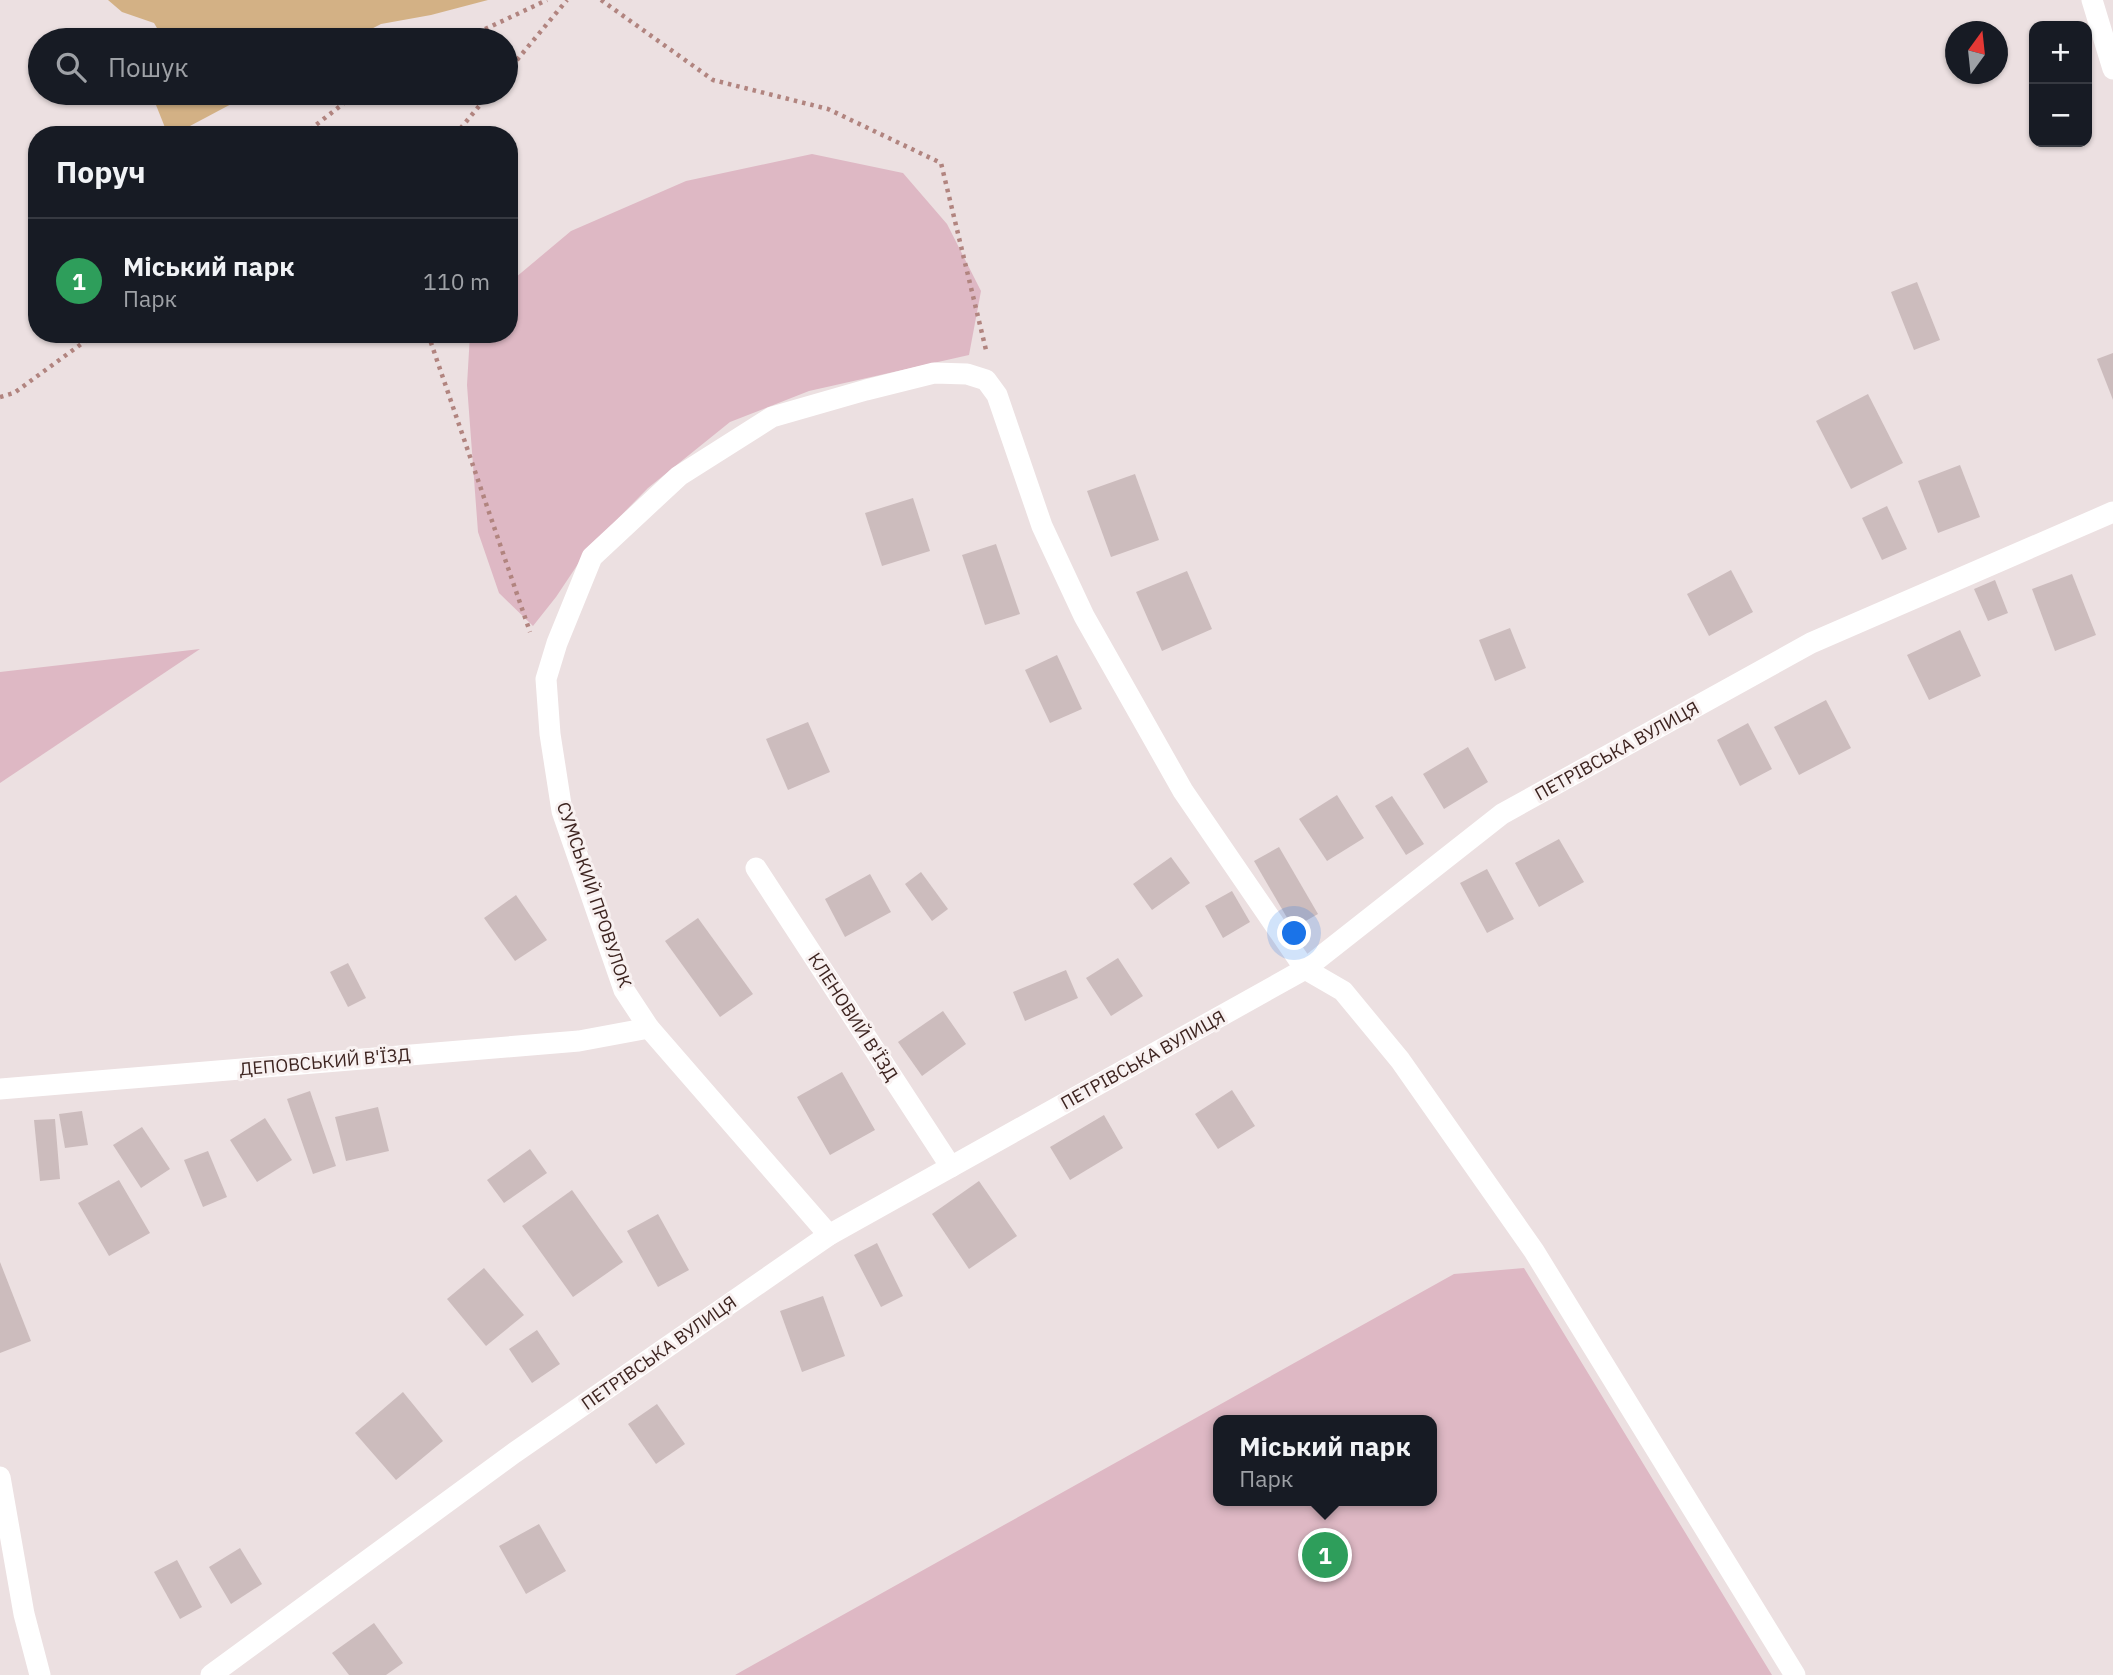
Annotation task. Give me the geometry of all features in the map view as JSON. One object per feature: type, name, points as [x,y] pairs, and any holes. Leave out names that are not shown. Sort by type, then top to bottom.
[{"type":"street","points":[[2092,0],[2113,69]]},
{"type":"street","points":[[546,679],[557,643],[592,557],[679,476],[772,417],[934,373],[967,374],[986,380],[997,395],[1042,526],[1084,616],[1183,791],[1305,970],[1343,991],[1392,1050],[1534,1251],[1795,1675]]},
{"type":"street","name":"ПЕТРІВСЬКА ВУЛИЦЯ","points":[[211,1675],[514,1453],[829,1235],[1305,970],[1503,814],[1811,643],[2113,512]]},
{"type":"street","name":"СУМСЬКИЙ ПРОВУЛОК","points":[[546,679],[550,734],[562,811],[624,990],[649,1028],[829,1235]]},
{"type":"street","name":"КЛЕНОВИЙ В'ЇЗД","points":[[756,868],[951,1167]]},
{"type":"street","name":"ДЕПОВСЬКИЙ В'ЇЗД","points":[[0,1089],[579,1041],[649,1028]]},
{"type":"street","points":[[0,1477],[24,1614],[40,1675]]},
{"type":"path","points":[[488,28],[547,0]]},
{"type":"path","points":[[518,59],[567,0]]},
{"type":"path","points":[[601,0],[713,80],[828,109],[941,163],[997,395]]},
{"type":"path","points":[[315,126],[342,105]]},
{"type":"path","points":[[462,126],[480,105]]},
{"type":"path","points":[[0,397],[14,393],[83,343]]},
{"type":"path","points":[[431,343],[546,679]]},
{"type":"shaded area","points":[[108,0],[488,0],[373,28],[157,28],[154,23],[122,12]]},
{"type":"shaded area","points":[[156,105],[229,105],[190,126],[164,126]]},
{"type":"shaded area","points":[[812,154],[903,173],[947,224],[981,291],[969,355],[809,391],[730,422],[648,488],[588,549],[533,626],[499,593],[478,532],[467,385],[469,343],[518,343],[518,275],[571,231],[686,181]]},
{"type":"shaded area","points":[[200,649],[0,783],[0,672]]},
{"type":"shaded area","points":[[1524,1268],[1772,1675],[735,1675],[1454,1274]]},
{"type":"building","points":[[1917,282],[1940,340],[1914,350],[1891,292]]},
{"type":"building","points":[[2113,353],[2113,400],[2097,359]]},
{"type":"building","points":[[1868,394],[1903,463],[1851,489],[1816,421]]},
{"type":"building","points":[[1960,465],[1980,517],[1938,533],[1918,481]]},
{"type":"building","points":[[1135,474],[1159,540],[1111,557],[1087,491]]},
{"type":"building","points":[[913,498],[930,551],[882,566],[865,513]]},
{"type":"building","points":[[1887,506],[1907,549],[1882,560],[1862,518]]},
{"type":"building","points":[[996,544],[1020,614],[985,625],[962,555]]},
{"type":"building","points":[[1731,570],[1753,612],[1709,636],[1687,594]]},
{"type":"building","points":[[1187,571],[1212,629],[1162,651],[1136,592]]},
{"type":"building","points":[[2072,574],[2096,635],[2055,651],[2032,589]]},
{"type":"building","points":[[1995,580],[2008,613],[1988,621],[1974,589]]},
{"type":"building","points":[[1510,628],[1526,668],[1495,681],[1479,640]]},
{"type":"building","points":[[1960,630],[1981,676],[1929,700],[1907,655]]},
{"type":"building","points":[[1057,655],[1082,709],[1050,723],[1025,670]]},
{"type":"building","points":[[1826,700],[1851,748],[1799,775],[1774,727]]},
{"type":"building","points":[[808,722],[830,772],[788,790],[766,739]]},
{"type":"building","points":[[1748,723],[1772,769],[1740,786],[1717,740]]},
{"type":"building","points":[[1468,747],[1488,782],[1444,809],[1423,774]]},
{"type":"building","points":[[1337,795],[1364,838],[1327,861],[1299,819]]},
{"type":"building","points":[[1392,796],[1424,844],[1406,855],[1375,806]]},
{"type":"building","points":[[1559,839],[1584,882],[1539,907],[1515,863]]},
{"type":"building","points":[[1279,847],[1318,914],[1293,928],[1254,861]]},
{"type":"building","points":[[1171,857],[1190,883],[1152,910],[1133,884]]},
{"type":"building","points":[[1487,869],[1514,919],[1487,933],[1460,883]]},
{"type":"building","points":[[921,872],[948,909],[932,921],[905,884]]},
{"type":"building","points":[[870,874],[891,912],[845,937],[825,899]]},
{"type":"building","points":[[1232,891],[1250,922],[1223,938],[1205,906]]},
{"type":"building","points":[[516,895],[547,940],[515,961],[484,918]]},
{"type":"building","points":[[698,918],[753,994],[720,1017],[665,941]]},
{"type":"building","points":[[1118,958],[1143,996],[1111,1016],[1086,978]]},
{"type":"building","points":[[348,963],[366,998],[348,1007],[330,972]]},
{"type":"building","points":[[1066,970],[1078,998],[1025,1021],[1013,992]]},
{"type":"building","points":[[943,1011],[966,1044],[922,1076],[898,1042]]},
{"type":"building","points":[[842,1072],[875,1130],[830,1155],[797,1097]]},
{"type":"building","points":[[1232,1090],[1255,1126],[1218,1149],[1195,1114]]},
{"type":"building","points":[[310,1091],[336,1166],[313,1174],[287,1099]]},
{"type":"building","points":[[378,1107],[389,1151],[346,1161],[335,1117]]},
{"type":"building","points":[[82,1111],[88,1145],[65,1148],[59,1114]]},
{"type":"building","points":[[1104,1115],[1123,1148],[1070,1180],[1050,1147]]},
{"type":"building","points":[[265,1118],[292,1160],[257,1182],[230,1140]]},
{"type":"building","points":[[55,1119],[60,1179],[40,1181],[34,1120]]},
{"type":"building","points":[[142,1127],[170,1169],[141,1188],[113,1145]]},
{"type":"building","points":[[530,1149],[547,1173],[504,1203],[487,1180]]},
{"type":"building","points":[[208,1151],[227,1197],[203,1207],[184,1160]]},
{"type":"building","points":[[119,1180],[150,1233],[109,1256],[78,1203]]},
{"type":"building","points":[[979,1181],[1017,1236],[969,1269],[932,1214]]},
{"type":"building","points":[[572,1190],[623,1262],[573,1297],[522,1226]]},
{"type":"building","points":[[658,1214],[689,1270],[658,1287],[627,1231]]},
{"type":"building","points":[[877,1243],[903,1296],[881,1307],[854,1255]]},
{"type":"building","points":[[0,1262],[31,1341],[0,1353]]},
{"type":"building","points":[[484,1268],[524,1315],[486,1346],[447,1299]]},
{"type":"building","points":[[823,1296],[845,1356],[802,1372],[780,1311]]},
{"type":"building","points":[[537,1330],[560,1364],[532,1383],[509,1349]]},
{"type":"building","points":[[403,1392],[443,1441],[396,1480],[355,1433]]},
{"type":"building","points":[[657,1404],[685,1444],[656,1464],[628,1424]]},
{"type":"building","points":[[539,1524],[566,1571],[526,1594],[499,1546]]},
{"type":"building","points":[[240,1548],[262,1584],[231,1604],[209,1567]]},
{"type":"building","points":[[177,1560],[202,1607],[180,1619],[154,1572]]},
{"type":"building","points":[[374,1623],[403,1663],[386,1675],[349,1675],[332,1653]]},
{"type":"place","name":"Міський парк","points":[[1325,1555]]}]
